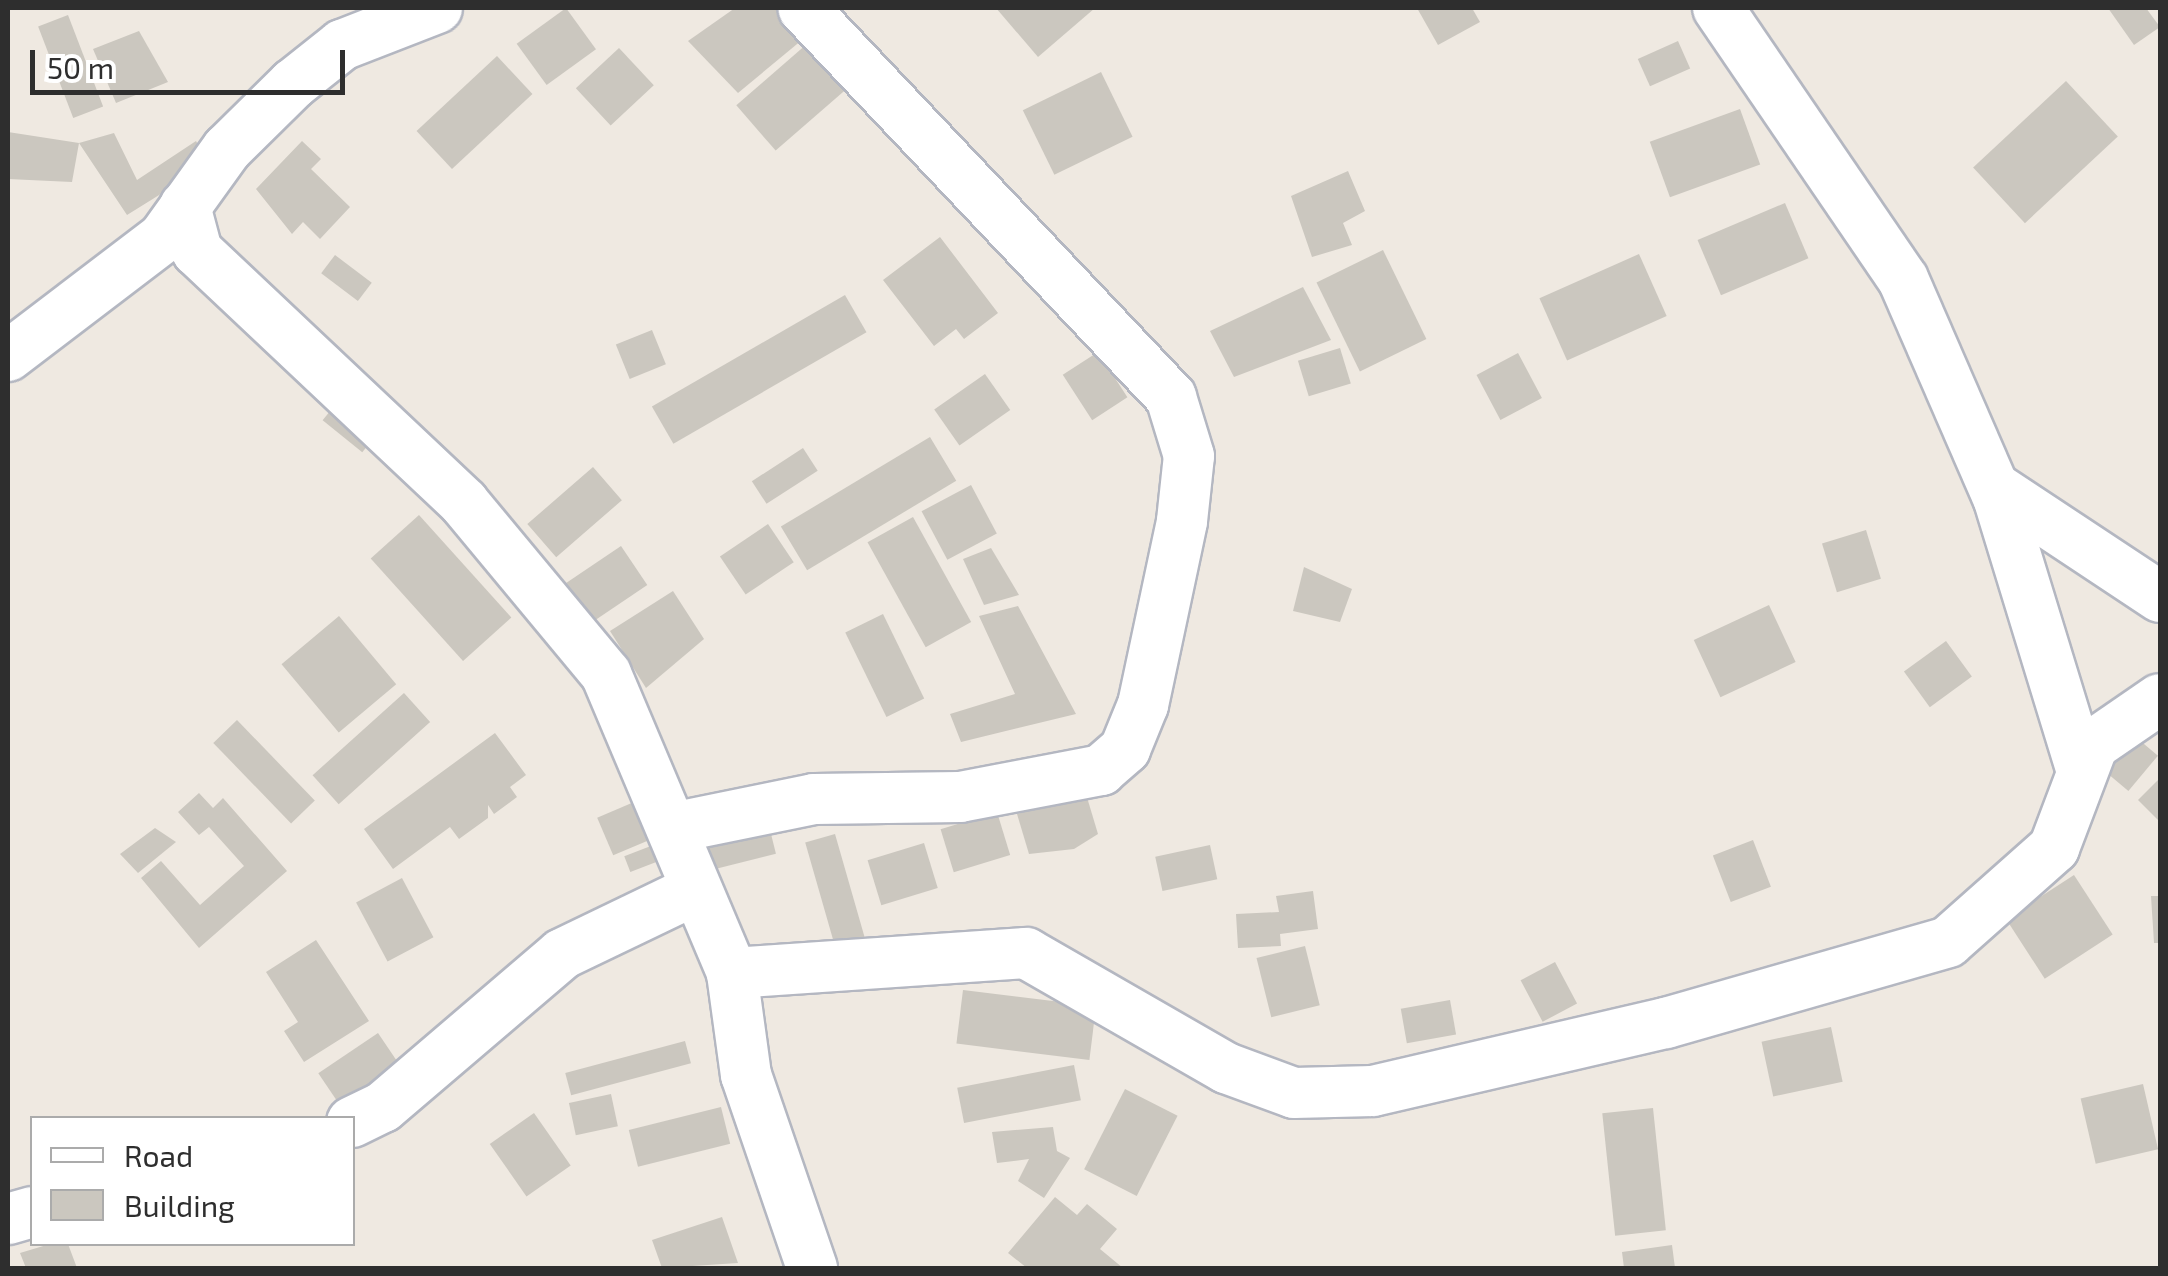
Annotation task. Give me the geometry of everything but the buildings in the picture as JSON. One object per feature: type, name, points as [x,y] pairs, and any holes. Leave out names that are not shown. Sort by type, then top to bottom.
[{"type":"street","points":[[8,356],[163,238],[246,130],[342,44],[437,8]]},
{"type":"street","points":[[672,828],[814,799],[960,797],[1101,770],[1125,750],[1143,706],[1182,521],[1190,456],[1171,397],[804,8]]},
{"type":"street","points":[[1718,8],[1903,279],[1994,487],[2052,649],[2082,772]]},
{"type":"street","points":[[185,206],[196,251],[464,503],[561,610],[606,674],[672,828],[691,892],[732,973],[746,1074],[812,1268]]},
{"type":"street","points":[[1994,487],[2160,597]]},
{"type":"street","points":[[732,973],[1026,953],[1226,1068],[1294,1093],[1373,1090],[1666,1023],[1948,942],[2054,848],[2082,772],[2110,728],[2160,698]]},
{"type":"street","points":[[355,1121],[383,1107],[562,954],[691,892]]}]
